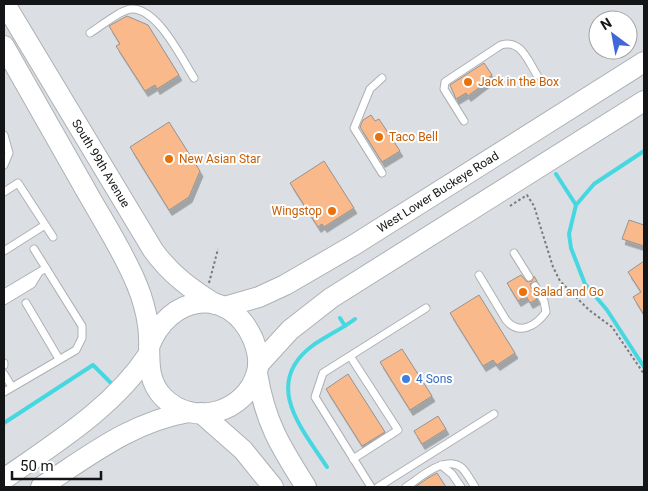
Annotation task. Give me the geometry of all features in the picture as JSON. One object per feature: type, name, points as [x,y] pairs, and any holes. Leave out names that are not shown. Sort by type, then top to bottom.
[{"type":"main road","name":"South 99th Avenue","points":[[5,4],[23,56],[132,274],[148,325],[149,351]]},
{"type":"main road","name":"South 99th Avenue","points":[[4,46],[23,56],[158,257],[187,286],[221,306]]},
{"type":"main road","name":"West Lower Buckeye Road","points":[[221,306],[259,297],[285,285],[354,245],[644,62]]},
{"type":"main road","points":[[41,487],[121,435],[150,421],[195,413],[211,413],[232,406],[247,392],[258,369],[290,330],[331,298],[644,101]]},
{"type":"main road","points":[[4,479],[109,400],[137,372],[149,351],[154,333],[174,311],[188,305],[203,303],[221,306],[234,313],[249,330],[257,353],[264,408],[270,426],[278,443],[306,487]]},
{"type":"main road","points":[[149,351],[149,370],[159,391],[175,406],[195,413],[243,450],[273,487]]},
{"type":"lane","points":[[90,33],[125,11],[137,11],[158,21],[194,78]]},
{"type":"lane","points":[[464,121],[443,86],[449,78],[494,50],[509,42],[516,45],[538,75]]},
{"type":"lane","points":[[382,78],[370,89],[354,128],[382,173]]},
{"type":"lane","points":[[4,135],[9,152],[4,165]]},
{"type":"lane","points":[[4,192],[18,183],[52,237]]},
{"type":"lane","points":[[4,250],[45,225]]},
{"type":"lane","points":[[4,392],[76,350],[82,338],[82,326],[43,270],[34,249]]},
{"type":"lane","points":[[514,253],[530,277]]},
{"type":"lane","points":[[4,294],[43,270]]},
{"type":"lane","points":[[4,301],[32,284],[43,270]]},
{"type":"lane","points":[[479,275],[506,320],[517,329],[532,325],[546,312],[544,301],[535,286]]},
{"type":"lane","points":[[26,303],[59,359]]},
{"type":"lane","points":[[371,487],[315,397],[323,373],[426,308]]},
{"type":"lane","points":[[350,356],[398,430],[354,459]]},
{"type":"lane","points":[[4,374],[12,387]]},
{"type":"lane","points":[[378,487],[494,414]]},
{"type":"lane","points":[[406,487],[441,465],[451,463],[463,469],[475,487]]},
{"type":"lane","points":[[441,465],[452,474],[461,487]]},
{"type":"path","points":[[510,206],[528,195],[534,206],[553,267],[560,281],[589,310],[612,327],[644,374]]},
{"type":"path","points":[[209,283],[218,249]]},
{"type":"building","points":[[127,16],[148,25],[179,75],[157,89],[155,85],[145,91],[116,46],[120,44],[109,26]]},
{"type":"building","name":"Jack in the Box","points":[[484,63],[492,75],[488,78],[489,80],[468,96],[466,93],[456,99],[450,85]]},
{"type":"building","name":"Taco Bell","points":[[371,115],[375,121],[379,119],[400,151],[382,162],[360,127],[363,120]]},
{"type":"building","points":[[169,122],[200,171],[189,197],[169,210],[130,147]]},
{"type":"building","points":[[324,161],[354,208],[324,227],[322,224],[318,227],[290,183]]},
{"type":"building","points":[[629,220],[644,225],[644,246],[622,239]]},
{"type":"building","points":[[644,261],[644,315],[633,297],[641,292],[628,272]]},
{"type":"building","name":"Salad and Go","points":[[521,275],[527,282],[532,281],[534,276],[537,281],[530,284],[537,299],[530,303],[526,296],[518,301],[507,283]]},
{"type":"building","points":[[479,295],[515,353],[497,365],[493,360],[483,366],[450,313]]},
{"type":"building","name":"4 Sons","points":[[402,349],[432,396],[410,410],[380,362]]},
{"type":"building","points":[[348,374],[385,432],[362,446],[326,389]]},
{"type":"building","points":[[438,416],[446,429],[422,444],[414,431]]},
{"type":"building","points":[[437,473],[446,487],[415,487],[428,478]]},
{"type":"waterway","points":[[644,151],[594,184],[576,205],[569,234],[571,248],[585,284],[607,310],[644,367]]},
{"type":"waterway","points":[[556,174],[576,205]]},
{"type":"waterway","points":[[340,318],[345,326]]},
{"type":"waterway","points":[[327,467],[298,422],[291,406],[288,391],[290,376],[297,361],[312,346],[355,319]]},
{"type":"waterway","points":[[4,423],[93,365],[110,382]]},
{"type":"place","name":"Jack in the Box","points":[[468,82]]},
{"type":"place","name":"Taco Bell","points":[[379,137]]},
{"type":"place","name":"New Asian Star","points":[[169,159]]},
{"type":"place","name":"Wingstop","points":[[332,211]]},
{"type":"place","name":"Salad and Go","points":[[523,292]]},
{"type":"place","name":"4 Sons","points":[[406,379]]}]
